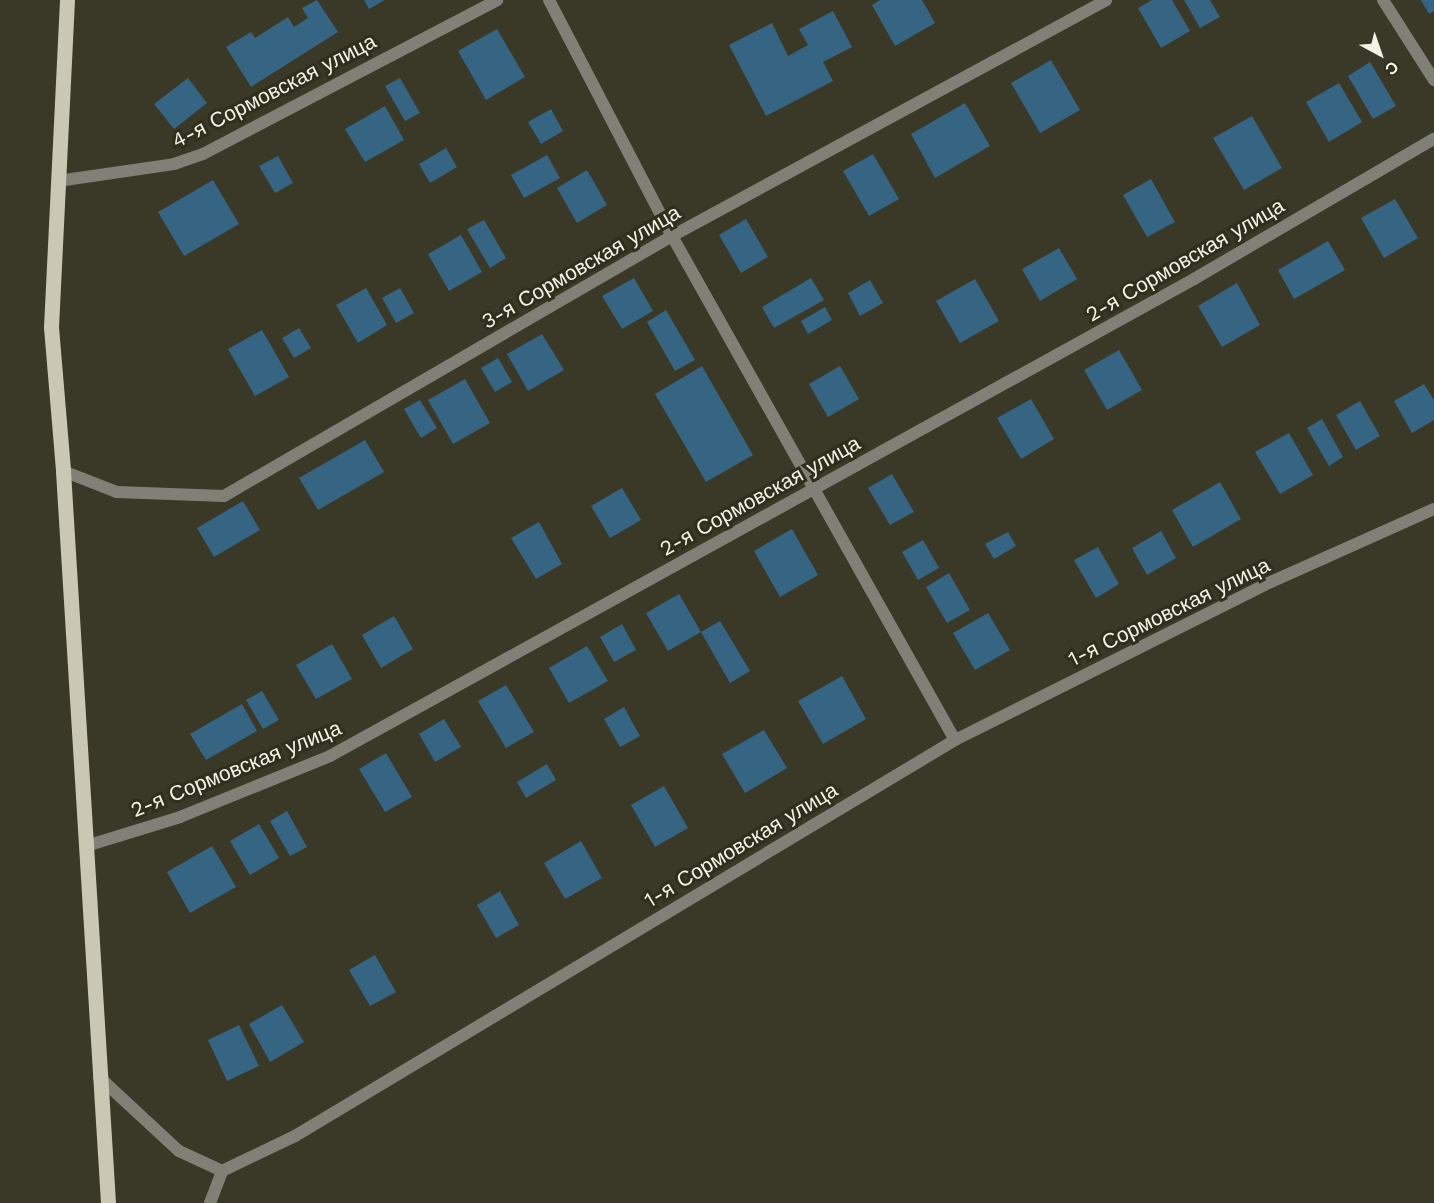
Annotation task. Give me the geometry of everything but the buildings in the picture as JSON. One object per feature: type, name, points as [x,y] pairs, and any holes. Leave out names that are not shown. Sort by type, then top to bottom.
[{"type":"main road","points":[[67,0],[51,327],[63,471],[108,1203]]},
{"type":"street","name":"4-я Сормовская улица","points":[[58,182],[174,164],[203,154],[497,0]]},
{"type":"street","points":[[549,0],[672,236],[955,740]]},
{"type":"street","name":"3-я Сормовская улица","points":[[63,471],[117,492],[225,496],[672,236],[1106,0]]},
{"type":"street","points":[[1383,0],[1434,80]]},
{"type":"street","name":"2-я Сормовская улица","points":[[86,846],[180,817],[330,756],[1194,279],[1434,139]]},
{"type":"street","name":"1-я Сормовская улица","points":[[222,1171],[295,1136],[955,740],[1264,585],[1434,509]]},
{"type":"street","points":[[99,1077],[179,1151],[222,1171],[210,1203]]}]
